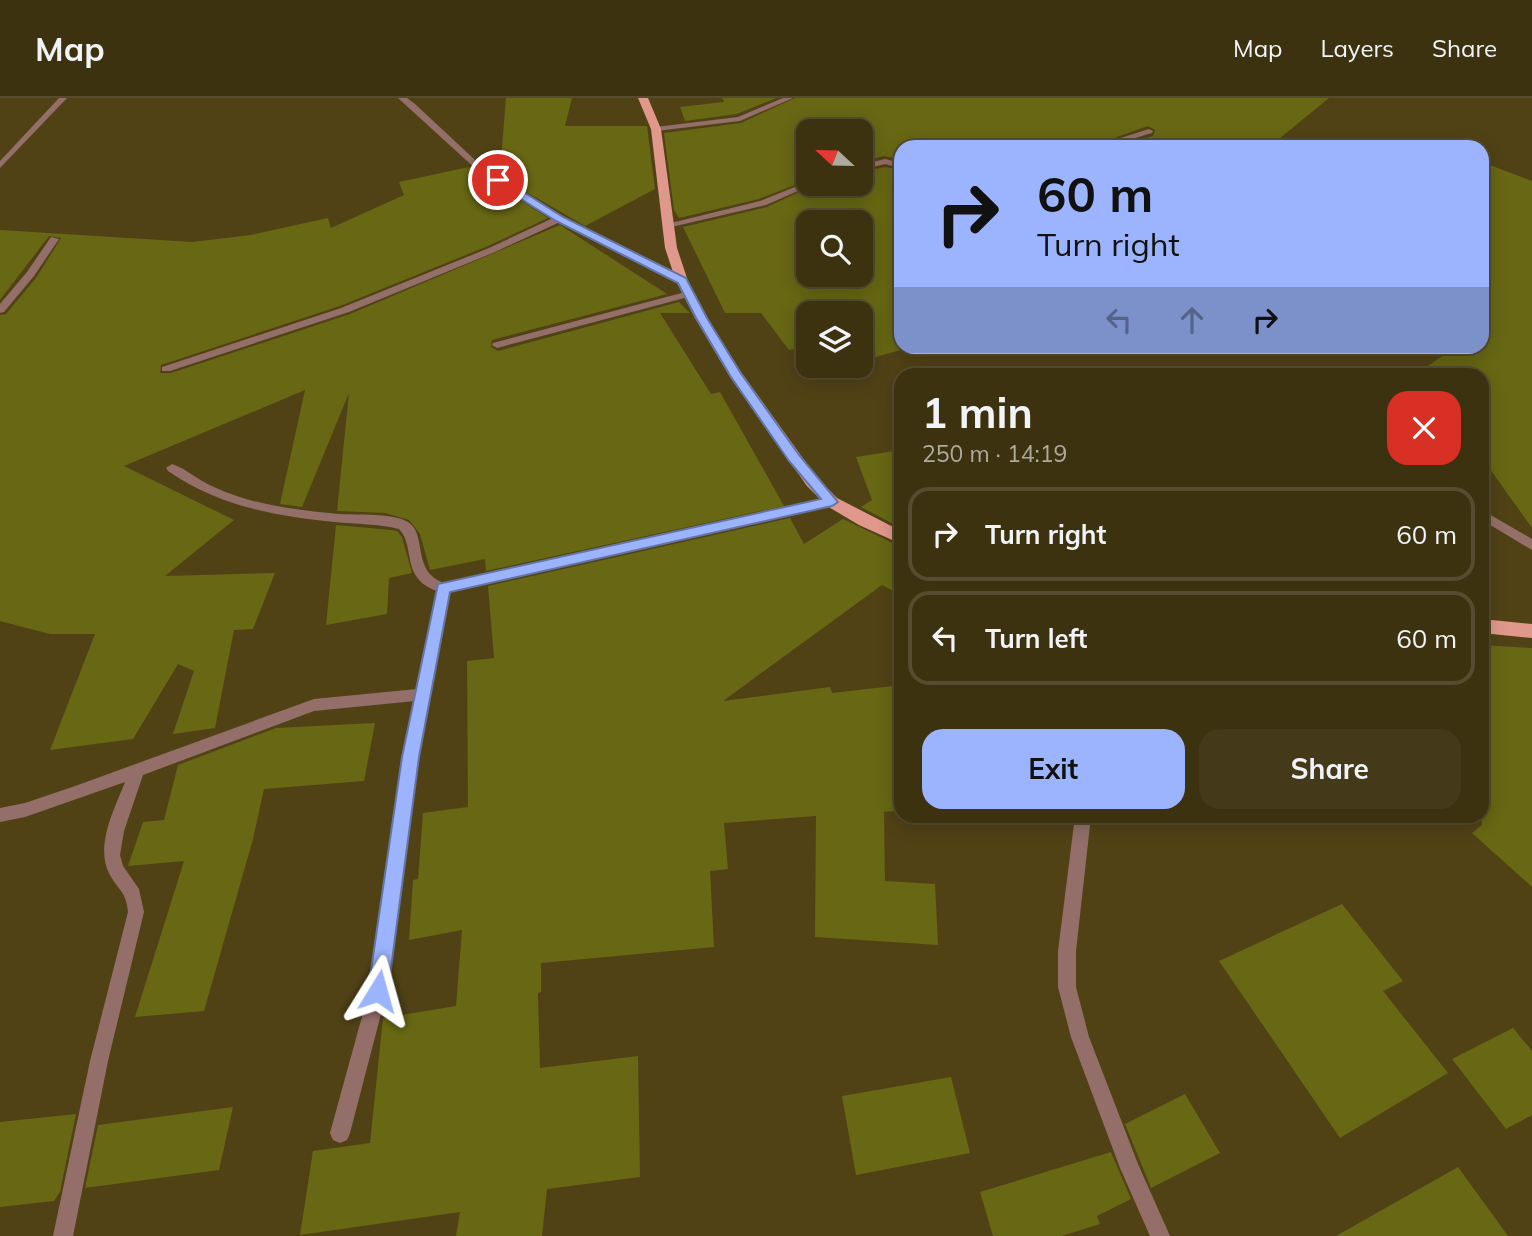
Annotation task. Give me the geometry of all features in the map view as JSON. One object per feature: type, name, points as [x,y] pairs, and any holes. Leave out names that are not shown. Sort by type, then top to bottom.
[{"type":"main road","points":[[643,98],[656,129],[671,248],[682,281],[735,374],[794,458],[832,502],[894,535]]},
{"type":"main road","points":[[1489,627],[1532,631]]},
{"type":"street","points":[[0,166],[63,98]]},
{"type":"street","points":[[402,98],[480,168],[559,219],[682,281]]},
{"type":"street","points":[[656,129],[740,119],[789,98]]},
{"type":"street","points":[[1119,140],[1149,131]]},
{"type":"street","points":[[873,164],[885,161],[894,164]]},
{"type":"street","points":[[667,225],[763,203],[796,190]]},
{"type":"street","points":[[166,369],[356,306],[434,275],[559,219]]},
{"type":"street","points":[[0,310],[31,274],[54,239]]},
{"type":"street","points":[[497,345],[689,293]]},
{"type":"street","points":[[172,468],[209,493],[240,502],[298,513],[403,525],[409,531],[423,579],[433,586],[444,588],[832,502]]},
{"type":"street","points":[[1489,518],[1532,545]]},
{"type":"street","points":[[340,1133],[378,991],[411,757],[444,588]]},
{"type":"street","points":[[0,815],[25,810],[314,705],[423,694]]},
{"type":"street","points":[[63,1236],[99,1061],[136,912],[135,893],[113,863],[112,847],[137,769]]},
{"type":"street","points":[[1082,823],[1067,951],[1068,987],[1080,1037],[1130,1168],[1160,1236]]},
{"type":"building","points":[[506,98],[572,98],[565,126],[647,126],[655,189],[585,226],[509,182],[484,163],[501,160]]},
{"type":"building","points":[[722,98],[776,98],[737,114],[685,121],[680,107],[724,102]]},
{"type":"building","points":[[795,98],[1329,98],[1278,140],[1139,140],[1153,136],[1155,130],[1148,126],[1109,140],[894,140],[894,158],[884,156],[873,159],[873,119],[796,119],[796,185],[759,199],[679,218],[674,210],[664,133],[741,123]]},
{"type":"building","points":[[1489,165],[1532,181],[1532,528],[1489,468],[1489,368],[1425,368],[1445,354],[1489,354]]},
{"type":"building","points":[[469,167],[548,218],[488,246],[340,306],[161,365],[160,373],[171,373],[350,314],[560,225],[667,294],[492,340],[491,347],[498,351],[679,302],[690,313],[660,313],[711,394],[720,392],[784,506],[486,571],[485,559],[430,570],[420,534],[409,520],[385,513],[337,511],[349,393],[302,507],[280,504],[305,390],[124,466],[234,520],[165,576],[275,573],[253,629],[234,630],[215,728],[173,734],[194,671],[178,664],[133,739],[50,750],[95,634],[50,634],[0,621],[0,315],[6,314],[36,278],[61,238],[49,236],[0,300],[0,230],[192,242],[251,235],[328,218],[331,228],[404,195],[399,182]]},
{"type":"building","points":[[894,169],[894,352],[873,358],[873,301],[796,301],[796,354],[793,349],[789,350],[761,313],[725,313],[683,227],[767,207],[796,193],[796,196],[873,196],[873,170]]},
{"type":"building","points":[[894,451],[894,524],[861,507],[872,500],[856,457]]},
{"type":"building","points":[[790,518],[804,544],[843,519],[894,544],[894,591],[882,585],[723,701],[830,687],[832,693],[893,686],[894,811],[884,812],[885,881],[935,884],[938,945],[815,937],[816,816],[724,823],[728,869],[710,871],[714,947],[541,963],[541,992],[538,993],[540,1068],[638,1056],[640,1177],[547,1189],[542,1236],[456,1236],[460,1212],[300,1235],[313,1151],[370,1143],[383,1018],[456,1006],[462,930],[409,940],[413,880],[418,879],[423,813],[468,807],[467,661],[494,658],[488,586]]},
{"type":"building","points":[[336,525],[397,531],[402,537],[412,573],[389,578],[387,614],[326,625]]},
{"type":"building","points":[[1489,645],[1532,648],[1532,887],[1472,833],[1489,823]]},
{"type":"building","points":[[375,723],[364,781],[264,789],[253,839],[204,1011],[135,1017],[184,861],[128,866],[143,822],[164,820],[178,765],[276,728]]},
{"type":"building","points":[[1342,904],[1403,981],[1383,991],[1448,1073],[1340,1138],[1219,961]]},
{"type":"building","points":[[1513,1028],[1532,1051],[1532,1115],[1506,1129],[1452,1059]]},
{"type":"building","points":[[951,1077],[970,1153],[856,1175],[842,1096]]},
{"type":"building","points":[[1185,1094],[1220,1153],[1151,1188],[1125,1124]]},
{"type":"building","points":[[233,1107],[219,1170],[85,1188],[98,1125]]},
{"type":"building","points":[[76,1114],[60,1192],[54,1201],[0,1207],[0,1122]]},
{"type":"building","points":[[1111,1152],[1131,1199],[1097,1216],[1100,1224],[1062,1236],[993,1236],[980,1192]]},
{"type":"building","points":[[1458,1167],[1508,1236],[1336,1236]]},
{"type":"route","points":[[378,991],[411,757],[444,588],[832,502],[812,482],[735,374],[682,281],[559,219],[498,180]]}]
